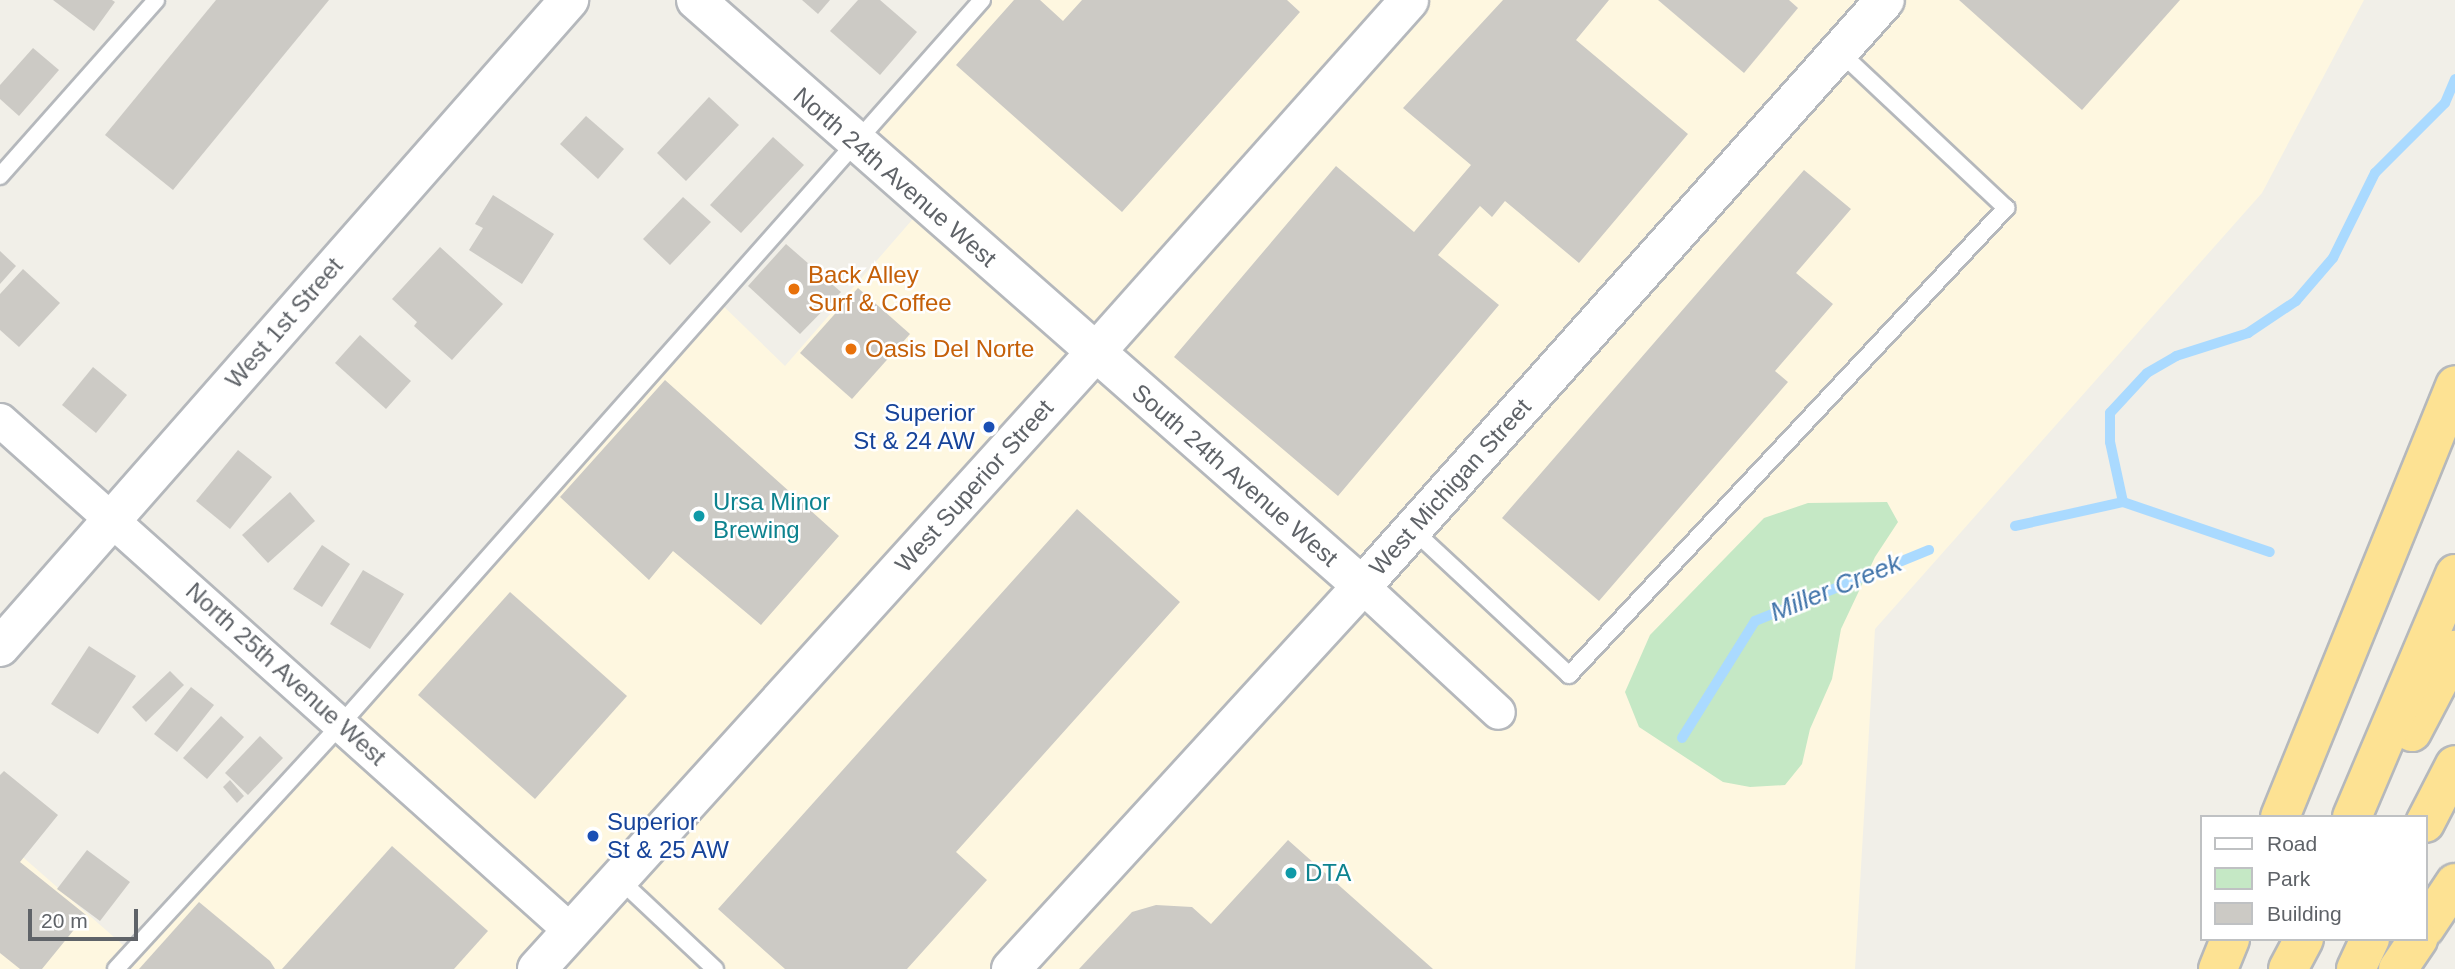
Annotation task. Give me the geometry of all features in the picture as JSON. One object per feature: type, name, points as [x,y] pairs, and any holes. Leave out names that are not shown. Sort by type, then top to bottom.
[{"type":"highway","points":[[2281,815],[2455,385]]},
{"type":"highway","points":[[2353,815],[2455,574]]},
{"type":"highway","points":[[2369,815],[2455,650]]},
{"type":"highway","points":[[2427,819],[2455,765]]},
{"type":"highway","points":[[2427,925],[2455,883]]},
{"type":"highway","points":[[2218,969],[2229,941]]},
{"type":"highway","points":[[2356,969],[2369,941]]},
{"type":"highway","points":[[2398,969],[2416,941]]},
{"type":"street","name":"West 1st Street","points":[[0,647],[569,0]]},
{"type":"street","name":"North 24th Avenue West","points":[[696,0],[1095,353]]},
{"type":"street","name":"West Superior Street","points":[[537,969],[1095,353],[1409,0]]},
{"type":"street","name":"West Michigan Street","points":[[1010,969],[1362,586],[1839,51],[1876,3]]},
{"type":"street","name":"South 24th Avenue West","points":[[1095,353],[1362,586],[1498,712]]},
{"type":"street","name":"North 25th Avenue West","points":[[0,419],[571,930]]},
{"type":"lane","points":[[0,176],[156,0]]},
{"type":"lane","points":[[116,969],[341,724],[982,0]]},
{"type":"lane","points":[[1412,529],[1569,675],[2006,208],[1839,51]]},
{"type":"lane","points":[[618,878],[715,969]]},
{"type":"shaded area","points":[[982,0],[2364,0],[2262,193],[1875,629],[1855,969],[0,969],[0,837],[131,952],[716,299],[785,366],[925,205],[855,142]]},
{"type":"green space","points":[[1887,502],[1898,522],[1875,557],[1841,629],[1832,679],[1810,729],[1802,764],[1785,785],[1750,787],[1723,782],[1639,727],[1625,692],[1650,635],[1764,518],[1808,503]]},
{"type":"building","points":[[53,0],[112,0],[115,2],[94,31]]},
{"type":"building","points":[[216,0],[329,0],[173,190],[105,135]]},
{"type":"building","points":[[802,0],[830,0],[818,14]]},
{"type":"building","points":[[858,0],[880,0],[917,32],[880,75],[830,31]]},
{"type":"building","points":[[1014,0],[1040,0],[1063,21],[1082,0],[1287,0],[1300,12],[1122,212],[956,65]]},
{"type":"building","points":[[1503,0],[1609,0],[1576,40],[1688,134],[1579,263],[1505,201],[1492,217],[1480,206],[1438,255],[1499,305],[1338,496],[1174,357],[1336,166],[1414,232],[1471,165],[1403,108]]},
{"type":"building","points":[[1658,0],[1789,0],[1798,8],[1744,73]]},
{"type":"building","points":[[1959,0],[2180,0],[2082,110]]},
{"type":"building","points":[[33,48],[59,70],[19,116],[0,99],[0,85]]},
{"type":"building","points":[[709,97],[739,125],[686,181],[657,153]]},
{"type":"building","points":[[586,116],[624,149],[598,179],[560,144]]},
{"type":"building","points":[[773,137],[804,165],[741,233],[710,205]]},
{"type":"building","points":[[1804,170],[1851,209],[1796,273],[1833,304],[1775,371],[1788,382],[1599,601],[1502,518]]},
{"type":"building","points":[[493,195],[554,234],[522,284],[469,250],[483,228],[475,224]]},
{"type":"building","points":[[683,197],[711,222],[670,265],[643,239]]},
{"type":"building","name":"Back Alley Surf & Coffee","points":[[786,244],[841,292],[800,334],[748,286]]},
{"type":"building","points":[[440,247],[503,304],[452,360],[414,326],[417,322],[392,299]]},
{"type":"building","points":[[0,251],[16,266],[0,284]]},
{"type":"building","points":[[23,269],[60,303],[19,347],[0,330],[0,294]]},
{"type":"building","points":[[858,288],[910,334],[852,399],[800,353]]},
{"type":"building","points":[[360,335],[411,381],[386,409],[335,363]]},
{"type":"building","points":[[93,367],[127,395],[96,433],[62,405]]},
{"type":"building","name":"Ursa Minor Brewing","points":[[665,380],[839,536],[761,625],[673,551],[649,580],[560,497]]},
{"type":"building","points":[[238,450],[272,477],[230,529],[196,501]]},
{"type":"building","points":[[290,492],[315,521],[268,563],[242,535]]},
{"type":"building","points":[[1077,509],[1180,602],[956,852],[987,880],[907,969],[785,969],[718,909]]},
{"type":"building","points":[[322,545],[350,564],[322,607],[293,589]]},
{"type":"building","points":[[363,570],[404,594],[370,649],[330,624]]},
{"type":"building","points":[[510,592],[627,696],[535,799],[418,695]]},
{"type":"building","points":[[89,646],[136,676],[98,734],[51,704]]},
{"type":"building","points":[[170,671],[184,685],[146,722],[132,707]]},
{"type":"building","points":[[191,687],[214,705],[177,752],[154,734]]},
{"type":"building","points":[[221,716],[244,737],[207,779],[183,758]]},
{"type":"building","points":[[260,736],[283,758],[248,795],[225,773]]},
{"type":"building","points":[[4,771],[58,815],[20,862],[86,915],[42,969],[20,969],[0,953],[0,775]]},
{"type":"building","points":[[230,780],[244,796],[237,803],[223,787]]},
{"type":"building","name":"DTA","points":[[1288,840],[1433,969],[1079,969],[1132,912],[1156,905],[1192,907],[1211,924]]},
{"type":"building","points":[[392,846],[488,931],[454,969],[282,969]]},
{"type":"building","points":[[87,850],[130,882],[100,921],[57,889]]},
{"type":"building","points":[[199,902],[270,961],[275,969],[139,969]]},
{"type":"waterway","points":[[2123,502],[2110,442],[2110,413],[2147,373],[2176,356],[2248,333],[2296,301],[2333,258],[2375,173],[2445,103],[2455,79]]},
{"type":"waterway","name":"Miller Creek","points":[[2015,526],[2123,502],[2270,552]]},
{"type":"waterway","name":"Miller Creek","points":[[1682,738],[1755,621],[1929,550]]},
{"type":"place","name":"Back Alley Surf & Coffee","points":[[794,289]]},
{"type":"place","name":"Oasis Del Norte","points":[[851,349]]},
{"type":"place","name":"Superior St & 24 AW","points":[[989,427]]},
{"type":"place","name":"Ursa Minor Brewing","points":[[699,516]]},
{"type":"place","name":"Superior St & 25 AW","points":[[593,836]]},
{"type":"place","name":"DTA","points":[[1291,873]]}]
